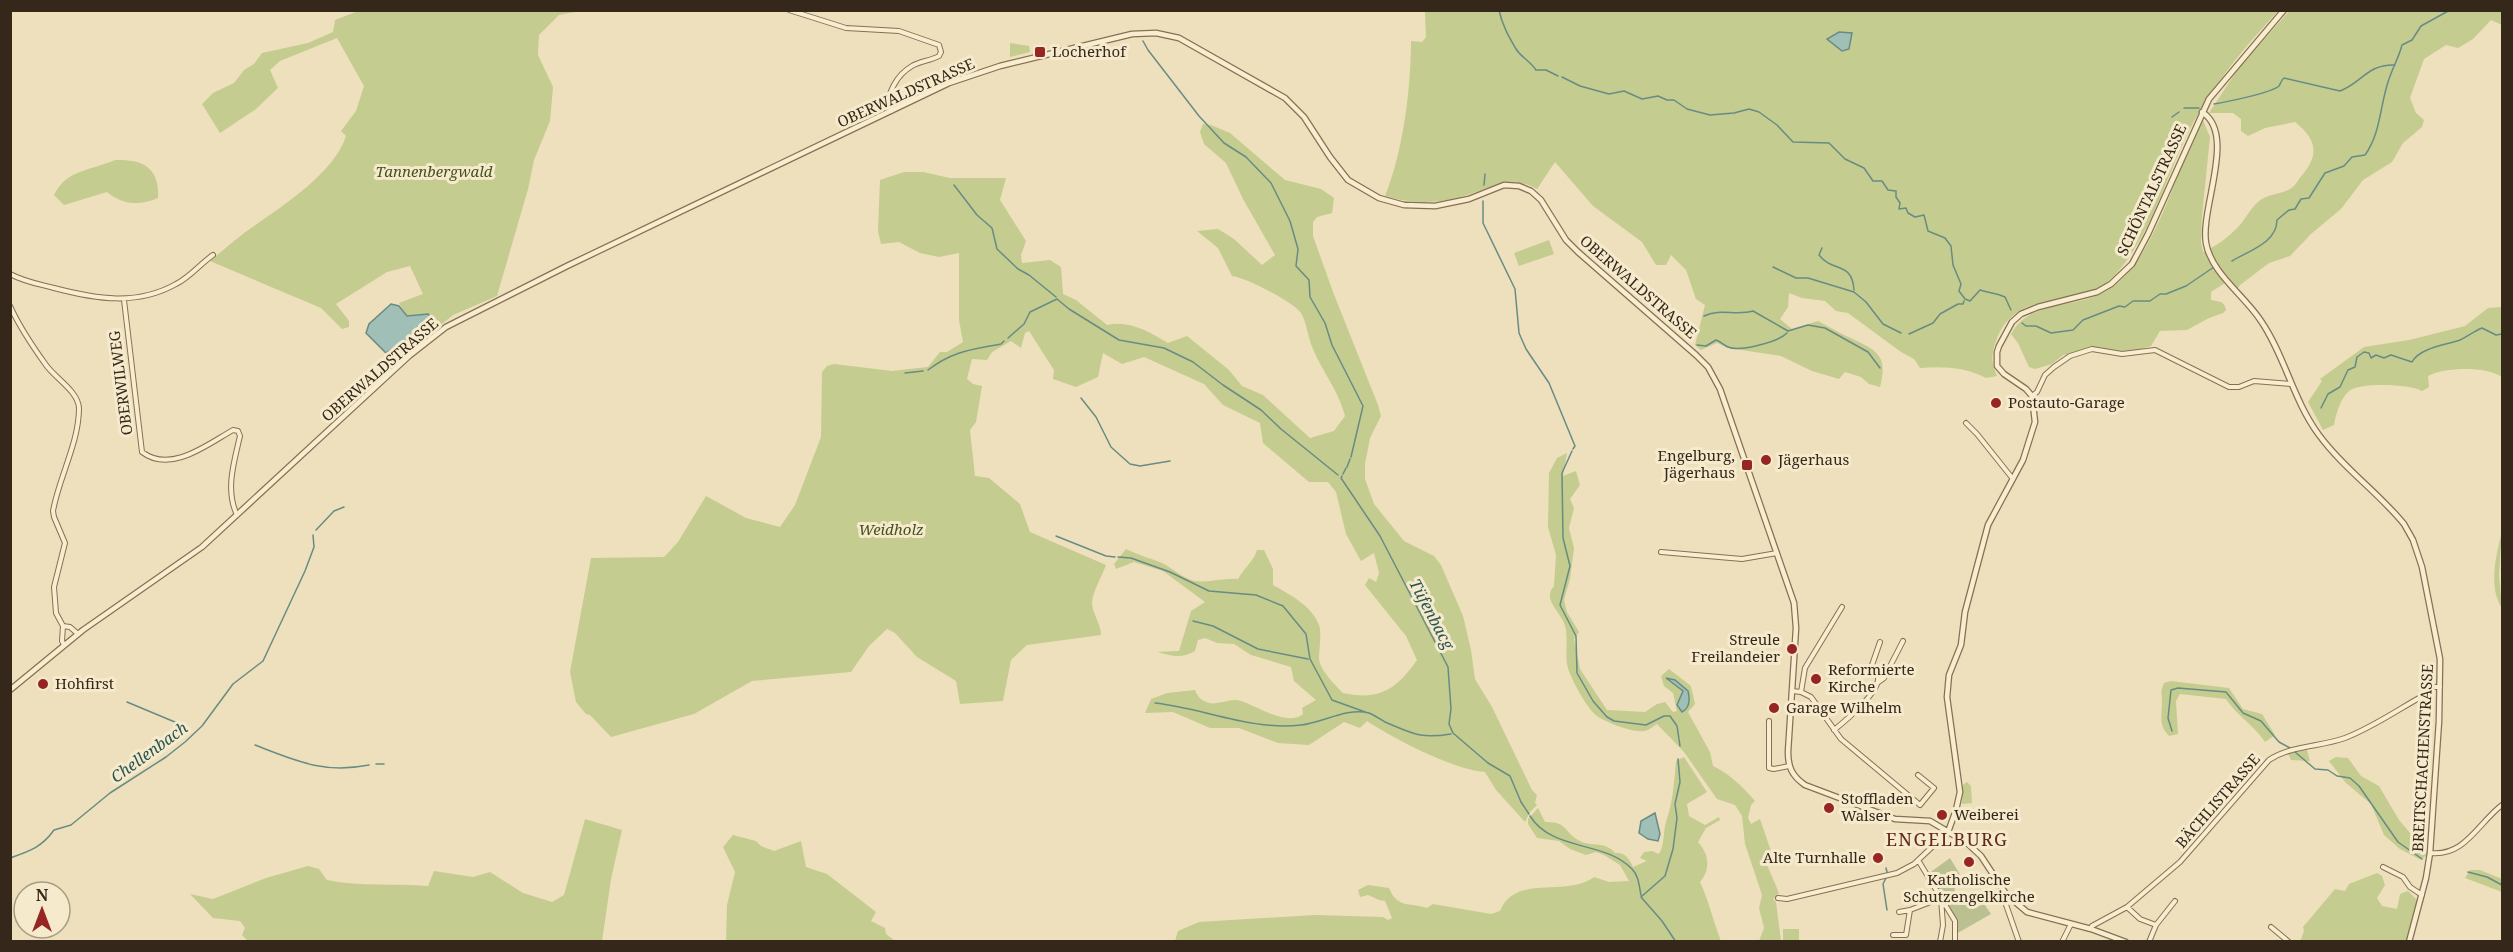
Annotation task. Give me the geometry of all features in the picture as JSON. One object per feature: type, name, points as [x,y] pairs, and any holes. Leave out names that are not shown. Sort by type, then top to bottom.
[{"type":"street","points":[[789,10],[846,28],[899,31],[939,45],[941,52],[939,56],[912,66],[896,81],[889,100],[891,111]]},
{"type":"street","name":"SCHÖNTALSTRASSE","points":[[2032,396],[2004,375],[1998,366],[1997,352],[2008,328],[2028,310],[2097,292],[2125,272],[2138,255],[2202,112],[2218,86],[2284,10]]},
{"type":"street","name":"OBERWALDSTRASSE","points":[[10,690],[78,634],[191,555],[409,357],[446,327],[951,83],[993,68],[1132,34],[1156,33],[1179,38],[1284,98],[1304,117],[1348,180],[1379,198],[1404,205],[1434,206],[1469,199],[1504,185],[1526,188],[1541,200],[1566,240],[1578,252],[1708,367],[1720,389],[1791,593],[1796,628],[1789,766]]},
{"type":"street","name":"BREITSCHACHENSTRASSE","points":[[2202,112],[2211,119],[2218,138],[2206,226],[2206,242],[2209,251],[2221,272],[2262,322],[2291,384],[2319,435],[2404,524],[2413,540],[2422,567],[2440,658],[2440,687],[2430,853],[2422,896],[2409,942]]},
{"type":"street","points":[[10,274],[23,281],[75,295],[124,300],[154,293],[178,283],[213,255]]},
{"type":"street","name":"OBERWILWEG","points":[[124,300],[142,452],[154,458],[177,459],[232,430],[238,431],[240,436],[231,476],[231,490],[237,515]]},
{"type":"street","points":[[10,306],[47,367],[70,391],[79,405],[73,444],[53,511],[64,539],[64,549],[54,586],[56,613],[63,626],[64,645]]},
{"type":"street","points":[[1778,898],[1787,899],[1888,875],[1918,860],[1948,832],[1960,792],[1948,703],[1948,681],[1961,645],[1965,612],[1982,545],[1991,518],[2023,460],[2033,434],[2035,410],[2032,396],[2037,392],[2045,375],[2070,356],[2092,349],[2122,354],[2155,350],[2229,387],[2239,387],[2254,381],[2291,384]]},
{"type":"street","points":[[1966,423],[2013,479]]},
{"type":"street","points":[[1661,552],[1742,559],[1777,553]]},
{"type":"street","points":[[1801,692],[1805,668],[1842,607]]},
{"type":"street","points":[[63,626],[70,627],[78,634]]},
{"type":"street","points":[[1834,730],[1856,711],[1876,684],[1884,678],[1903,641]]},
{"type":"street","points":[[1876,684],[1878,677],[1872,665],[1880,642]]},
{"type":"street","name":"BÄCHLISTRASSE","points":[[2091,929],[2092,926],[2127,907],[2180,862],[2269,760],[2288,750],[2344,738],[2384,719],[2433,687],[2440,687]]},
{"type":"street","points":[[1792,691],[1811,697],[1834,730],[1848,745],[1920,805],[1934,788],[1918,775]]},
{"type":"street","points":[[1769,721],[1768,765],[1774,769],[1789,766],[1798,780],[1814,788],[1898,820],[1930,821],[1977,852],[2006,894],[2027,912],[2091,929],[2127,942]]},
{"type":"street","points":[[2430,853],[2454,851],[2502,805]]},
{"type":"street","points":[[1918,860],[1955,921],[1955,942]]},
{"type":"street","points":[[2383,867],[2403,877],[2410,887],[2422,896]]},
{"type":"street","points":[[2006,894],[2004,899],[2019,942]]},
{"type":"street","points":[[1899,912],[1941,898]]},
{"type":"street","points":[[1940,942],[1943,924],[1941,898]]},
{"type":"street","points":[[2149,942],[2156,925],[2175,901]]},
{"type":"street","points":[[2127,907],[2140,919],[2156,925]]},
{"type":"street","points":[[1893,935],[1906,935],[1910,910]]},
{"type":"street","points":[[2062,942],[2071,924]]},
{"type":"street","points":[[2271,927],[2289,942]]},
{"type":"green space","name":"Tannenbergwald","points":[[358,11],[580,11],[559,15],[539,35],[538,55],[553,87],[550,121],[534,160],[528,189],[497,296],[453,315],[392,365],[386,353],[425,330],[434,320],[428,314],[407,316],[399,303],[423,294],[410,266],[387,272],[336,304],[349,321],[349,327],[342,329],[321,308],[210,261],[320,175],[340,149],[346,136],[341,131],[356,111],[364,86],[337,38],[280,61],[270,70],[278,88],[256,109],[220,133],[202,104],[213,93],[234,83],[262,53],[308,43],[333,32],[335,20]]},
{"type":"green space","points":[[1425,11],[2278,11],[2229,68],[2198,114],[2180,149],[2147,226],[2126,261],[2113,277],[2099,288],[2083,294],[2033,305],[2018,312],[2005,323],[1994,346],[1992,359],[1997,376],[1986,378],[1954,368],[1920,368],[1914,359],[1848,313],[1836,311],[1825,301],[1802,298],[1789,293],[1788,307],[1780,319],[1792,329],[1818,321],[1875,351],[1882,361],[1883,368],[1880,387],[1845,372],[1839,379],[1812,371],[1781,356],[1728,348],[1717,343],[1701,350],[1695,345],[1705,305],[1696,299],[1686,270],[1671,255],[1666,265],[1656,265],[1642,242],[1593,206],[1555,162],[1537,189],[1517,183],[1507,183],[1456,198],[1429,202],[1385,196],[1397,160],[1405,120],[1411,41],[1422,42],[1426,37]]},
{"type":"green space","points":[[2289,11],[2502,11],[2502,25],[2491,20],[2473,39],[2458,48],[2446,45],[2424,59],[2410,98],[2416,113],[2424,120],[2422,127],[2403,143],[2392,162],[2363,180],[2341,209],[2311,234],[2290,256],[2269,263],[2240,285],[2237,290],[2225,283],[2211,292],[2211,300],[2224,304],[2226,310],[2223,313],[2187,330],[2160,331],[2151,346],[2137,350],[2115,353],[2093,351],[2063,355],[2052,364],[2035,369],[2029,367],[2018,343],[2011,334],[2030,315],[2108,290],[2132,268],[2159,221],[2202,118],[2210,137],[2202,216],[2203,252],[2232,233],[2257,203],[2265,197],[2291,188],[2306,171],[2314,149],[2309,136],[2295,122],[2265,128],[2248,136],[2241,131],[2241,119],[2233,113],[2209,113],[2238,69]]},
{"type":"green space","points":[[1010,43],[1029,46],[1030,52],[1010,57]]},
{"type":"green space","name":"Weidholz","points":[[1203,124],[1230,133],[1285,180],[1321,189],[1334,198],[1332,213],[1317,217],[1313,222],[1313,236],[1381,416],[1370,438],[1365,464],[1365,479],[1374,504],[1404,541],[1434,556],[1441,565],[1463,616],[1475,679],[1492,707],[1532,790],[1537,795],[1535,803],[1537,805],[1525,822],[1496,790],[1485,772],[1441,760],[1408,745],[1367,721],[1360,728],[1344,722],[1309,745],[1278,743],[1239,728],[1210,728],[1173,712],[1145,713],[1151,699],[1167,693],[1195,690],[1201,699],[1209,703],[1236,700],[1289,718],[1303,714],[1302,708],[1316,700],[1294,681],[1291,667],[1251,655],[1234,644],[1217,643],[1205,638],[1198,640],[1195,651],[1185,655],[1172,656],[1157,652],[1179,651],[1191,611],[1205,602],[1163,571],[1134,562],[1116,569],[1114,564],[1126,549],[1162,563],[1195,581],[1238,579],[1254,558],[1257,550],[1264,550],[1273,569],[1273,585],[1299,601],[1316,618],[1320,633],[1320,663],[1328,677],[1343,693],[1367,695],[1386,690],[1402,679],[1417,660],[1406,636],[1365,585],[1369,578],[1376,582],[1379,573],[1374,553],[1361,561],[1346,534],[1336,492],[1328,482],[1309,482],[1263,443],[1260,423],[1223,405],[1204,384],[1144,357],[1122,364],[1103,353],[1098,377],[1076,387],[1053,379],[1054,370],[1029,331],[1025,333],[1021,348],[1011,341],[992,352],[987,360],[972,359],[967,379],[973,384],[982,386],[976,422],[970,430],[975,476],[989,478],[1020,504],[1030,532],[1106,565],[1092,602],[1101,635],[1027,645],[1011,660],[1003,701],[960,704],[956,681],[917,657],[895,633],[887,629],[869,646],[851,672],[752,681],[694,714],[611,737],[590,715],[586,714],[576,702],[570,672],[591,558],[664,557],[678,542],[706,496],[746,518],[780,527],[795,505],[821,437],[822,372],[827,366],[834,364],[892,371],[928,367],[940,352],[947,352],[963,342],[959,320],[959,253],[939,257],[920,253],[899,242],[881,244],[878,231],[880,180],[904,172],[923,172],[950,178],[1006,178],[1000,200],[1026,241],[1021,255],[1022,263],[1050,260],[1061,267],[1063,294],[1076,300],[1107,325],[1131,326],[1168,343],[1187,336],[1229,370],[1242,386],[1263,395],[1310,438],[1334,431],[1345,416],[1313,349],[1301,313],[1268,291],[1232,276],[1218,248],[1197,231],[1218,229],[1234,239],[1262,265],[1275,255],[1243,199],[1226,163],[1204,144],[1200,132]]},
{"type":"green space","points":[[115,160],[133,161],[147,167],[156,179],[158,198],[131,203],[119,200],[107,192],[64,205],[54,195],[59,186],[72,175]]},
{"type":"green space","points":[[1549,240],[1554,254],[1519,266],[1514,253]]},
{"type":"green space","points":[[2502,307],[2502,377],[2476,369],[2454,369],[2428,376],[2429,387],[2422,391],[2385,385],[2355,388],[2343,398],[2334,425],[2323,430],[2308,402],[2322,381],[2320,379],[2364,347],[2409,340],[2465,326],[2488,308]]},
{"type":"green space","points":[[1567,453],[1563,476],[1576,471],[1580,485],[1570,499],[1574,508],[1569,528],[1574,548],[1570,579],[1564,600],[1567,612],[1579,632],[1574,639],[1580,669],[1607,710],[1645,712],[1665,702],[1673,712],[1677,711],[1673,693],[1664,686],[1661,676],[1669,669],[1691,686],[1695,704],[1688,712],[1710,752],[1713,766],[1736,781],[1755,801],[1751,805],[1748,818],[1751,824],[1760,819],[1771,851],[1765,860],[1779,893],[1773,899],[1776,902],[1781,941],[1759,941],[1764,928],[1759,908],[1762,895],[1745,844],[1742,816],[1735,805],[1717,799],[1684,752],[1657,724],[1640,731],[1620,727],[1601,719],[1588,707],[1571,676],[1567,664],[1565,628],[1550,595],[1554,586],[1556,555],[1548,527],[1549,473],[1557,458]]},
{"type":"green space","points":[[2502,532],[2499,575],[2502,608],[2495,591],[2494,571]]},
{"type":"green space","points":[[2171,681],[2229,688],[2243,709],[2262,714],[2275,735],[2265,742],[2226,699],[2180,694],[2176,701],[2178,734],[2169,736],[2162,724],[2161,692],[2164,683]]},
{"type":"green space","points":[[2307,750],[2310,761],[2291,760],[2288,753]]},
{"type":"green space","points":[[1684,757],[1707,792],[1687,804],[1689,816],[1705,825],[1719,817],[1720,820],[1706,828],[1698,842],[1707,862],[1706,872],[1700,882],[1721,941],[1175,941],[1178,931],[1199,922],[1315,915],[1383,917],[1388,920],[1392,918],[1385,901],[1368,895],[1360,897],[1358,890],[1368,885],[1389,888],[1396,899],[1405,904],[1427,908],[1433,904],[1491,914],[1500,911],[1507,899],[1529,889],[1570,886],[1594,877],[1609,882],[1629,881],[1620,865],[1604,855],[1596,852],[1586,855],[1570,849],[1559,841],[1537,838],[1528,824],[1528,819],[1538,808],[1545,822],[1558,823],[1580,841],[1607,847],[1615,853],[1624,855],[1633,867],[1647,861],[1640,858],[1644,852],[1652,851],[1659,854],[1661,850],[1672,800],[1676,761]]},
{"type":"green space","points":[[2336,757],[2348,758],[2361,776],[2379,786],[2399,820],[2428,854],[2421,860],[2400,849],[2384,835],[2371,804],[2346,783],[2329,761]]},
{"type":"green space","points":[[1967,782],[1971,786],[1972,803],[1962,804],[1963,785]]},
{"type":"green space","points":[[585,819],[622,830],[611,879],[602,941],[248,941],[242,935],[245,928],[240,921],[213,918],[190,894],[213,899],[266,878],[308,866],[319,869],[327,880],[364,884],[428,886],[434,871],[473,877],[490,872],[523,893],[552,902],[564,895]]},
{"type":"green space","points":[[733,835],[756,841],[761,846],[774,851],[801,841],[806,867],[827,874],[876,912],[871,921],[885,928],[886,934],[895,941],[726,941],[727,905],[735,872],[723,847]]},
{"type":"green space","points":[[1950,858],[1962,878],[1964,877],[1967,881],[1954,889],[1965,905],[1977,907],[1984,904],[1991,914],[1956,934],[1954,922],[1928,874]]},
{"type":"green space","points":[[2470,870],[2480,870],[2502,879],[2502,892],[2465,878]]},
{"type":"green space","points":[[2377,873],[2382,876],[2385,885],[2377,898],[2382,906],[2397,909],[2400,894],[2408,891],[2418,901],[2406,941],[2300,942],[2303,927],[2335,889],[2345,891],[2349,884]]},
{"type":"green space","points":[[1783,929],[1799,929],[1799,941],[1783,941]]},
{"type":"water","points":[[1839,32],[1852,33],[1849,49],[1842,51],[1827,39]]},
{"type":"water","points":[[391,304],[399,306],[407,316],[428,314],[434,320],[425,330],[386,353],[366,333],[369,324]]},
{"type":"water","points":[[1666,678],[1675,680],[1688,691],[1689,703],[1682,712],[1677,705],[1683,691]]},
{"type":"water","points":[[1655,813],[1660,834],[1658,841],[1648,839],[1639,833],[1641,821]]},
{"type":"waterway","points":[[1499,10],[1506,31],[1518,52],[1536,70],[1546,70],[1558,76]]},
{"type":"waterway","points":[[2232,261],[2267,240],[2276,228],[2277,220],[2289,210],[2295,209],[2301,199],[2309,198],[2325,173],[2344,166],[2352,157],[2365,155],[2374,137],[2386,89],[2402,45],[2412,40],[2421,26],[2450,10]]},
{"type":"waterway","points":[[1143,41],[1199,116],[1224,143],[1246,157],[1271,183],[1290,221],[1298,249],[1296,266],[1309,280],[1310,297],[1325,323],[1332,345],[1363,406],[1351,457]]},
{"type":"waterway","points":[[2214,104],[2274,89],[2284,78],[2340,91],[2348,88],[2371,71],[2395,65]]},
{"type":"waterway","points":[[1562,77],[1580,86],[1609,94],[1624,91],[1642,99],[1658,96],[1674,100],[1687,109],[1710,115],[1749,109],[1759,112],[1777,125],[1793,142],[1829,143],[1845,159],[1864,168],[1873,181],[1882,181],[1888,190],[1896,191],[1896,197],[1900,203],[1899,209],[1906,208],[1908,213],[1915,217],[1924,215],[1928,231],[1945,238],[1951,246],[1953,265],[1961,284],[1959,291],[1965,299],[1970,301],[1980,290],[2005,297],[2011,310]]},
{"type":"waterway","points":[[2184,108],[2199,108]]},
{"type":"waterway","points":[[2172,117],[2179,112]]},
{"type":"waterway","points":[[1484,185],[1485,174]]},
{"type":"waterway","points":[[954,185],[977,215],[992,228],[997,249],[1018,269],[1056,297]]},
{"type":"waterway","points":[[1483,201],[1483,223],[1515,289],[1519,333],[1526,349],[1549,383],[1575,446],[1573,449]]},
{"type":"waterway","points":[[1822,248],[1819,255],[1830,264],[1846,271],[1850,275],[1854,290]]},
{"type":"waterway","points":[[1773,267],[1796,278],[1808,278],[1854,292],[1866,302],[1883,324],[1901,333]]},
{"type":"waterway","points":[[2022,323],[2051,333],[2073,330],[2083,320],[2119,306],[2125,307],[2133,301],[2150,301],[2160,294],[2186,286],[2214,267]]},
{"type":"waterway","points":[[1008,338],[1024,324],[1030,312],[1057,299],[1119,340],[1164,348],[1193,362],[1261,410],[1338,475]]},
{"type":"waterway","points":[[1909,334],[1933,323],[1940,314],[1958,304],[1963,304],[1964,301]]},
{"type":"waterway","points":[[1704,316],[1753,311],[1788,331],[1808,325],[1825,328],[1868,352],[1880,368]]},
{"type":"waterway","points":[[2321,408],[2328,394],[2340,387],[2348,370],[2355,367],[2357,357],[2364,352],[2369,353],[2371,358],[2376,355],[2384,358],[2391,355],[2412,362],[2420,353],[2460,340],[2482,328],[2496,335],[2502,334]]},
{"type":"waterway","points":[[1697,345],[1706,346],[1716,340],[1734,348],[1750,347],[1776,340],[1787,333]]},
{"type":"waterway","points":[[928,370],[954,355],[1001,344],[1004,341]]},
{"type":"waterway","points":[[905,373],[923,371]]},
{"type":"waterway","points":[[1081,398],[1096,417],[1111,447],[1130,464],[1140,466],[1170,461]]},
{"type":"waterway","points":[[1572,451],[1562,473],[1563,538],[1570,566],[1560,605],[1576,636],[1577,673],[1593,701],[1607,717],[1614,721],[1646,725],[1664,716],[1670,716],[1677,726],[1680,746]]},
{"type":"waterway","points":[[1347,467],[1350,459]]},
{"type":"waterway","points":[[1343,474],[1346,468]]},
{"type":"waterway","name":"Tüfenbacg","points":[[1342,476],[1341,478],[1380,536],[1448,667],[1451,709],[1449,724],[1453,733],[1488,763],[1510,776],[1529,814]]},
{"type":"waterway","name":"Chellenbach","points":[[316,530],[334,511],[344,507]]},
{"type":"waterway","name":"Chellenbach","points":[[10,858],[35,848],[54,830],[71,825],[110,793],[166,757],[202,726],[233,684],[263,661],[305,571],[314,547],[313,535]]},
{"type":"waterway","points":[[1056,536],[1106,556],[1115,557]]},
{"type":"waterway","points":[[1118,557],[1131,558],[1170,572],[1209,591],[1256,595],[1283,606],[1306,634],[1310,659],[1332,700],[1368,713]]},
{"type":"waterway","points":[[1193,621],[1213,626],[1258,649],[1308,659]]},
{"type":"waterway","points":[[2172,731],[2168,718],[2171,690],[2178,688],[2226,692],[2243,713],[2261,721],[2279,742],[2290,748]]},
{"type":"waterway","points":[[127,702],[182,725]]},
{"type":"waterway","points":[[1155,703],[1246,722],[1283,726],[1309,724],[1343,714],[1361,712],[1369,713],[1403,730],[1417,734],[1432,736],[1451,734]]},
{"type":"waterway","points":[[255,745],[297,761],[324,767],[369,765]]},
{"type":"waterway","points":[[2295,752],[2315,769],[2328,770],[2337,776],[2350,778],[2359,786],[2398,842],[2422,859]]},
{"type":"waterway","points":[[1676,942],[1662,921],[1641,897],[1665,876],[1673,849],[1677,818],[1675,804],[1680,782],[1678,759]]},
{"type":"waterway","points":[[376,764],[384,764]]},
{"type":"waterway","points":[[1530,816],[1552,835],[1621,860],[1636,875],[1641,895]]},
{"type":"waterway","points":[[1886,868],[1887,872]]},
{"type":"waterway","points":[[2468,872],[2487,877],[2502,885]]},
{"type":"waterway","points":[[1886,878],[1883,884],[1887,910]]},
{"type":"place","name":"Locherhof","points":[[1040,52]]},
{"type":"place","name":"Postauto-Garage","points":[[1996,403]]},
{"type":"place","name":"Jägerhaus","points":[[1766,460]]},
{"type":"place","name":"Engelburg, Jägerhaus","points":[[1747,465]]},
{"type":"place","name":"Streule Freilandeier","points":[[1792,649]]},
{"type":"place","name":"Reformierte Kirche","points":[[1816,679]]},
{"type":"place","name":"Hohfirst","points":[[43,684]]},
{"type":"place","name":"Garage Wilhelm","points":[[1774,708]]},
{"type":"place","name":"Stoffladen Walser","points":[[1829,808]]},
{"type":"place","name":"Weiberei","points":[[1942,815]]},
{"type":"place","name":"Alte Turnhalle","points":[[1878,858]]},
{"type":"place","name":"Katholische Schutzengelkirche","points":[[1969,862]]},
{"type":"district","name":"ENGELBURG","points":[[1947,840]]}]
